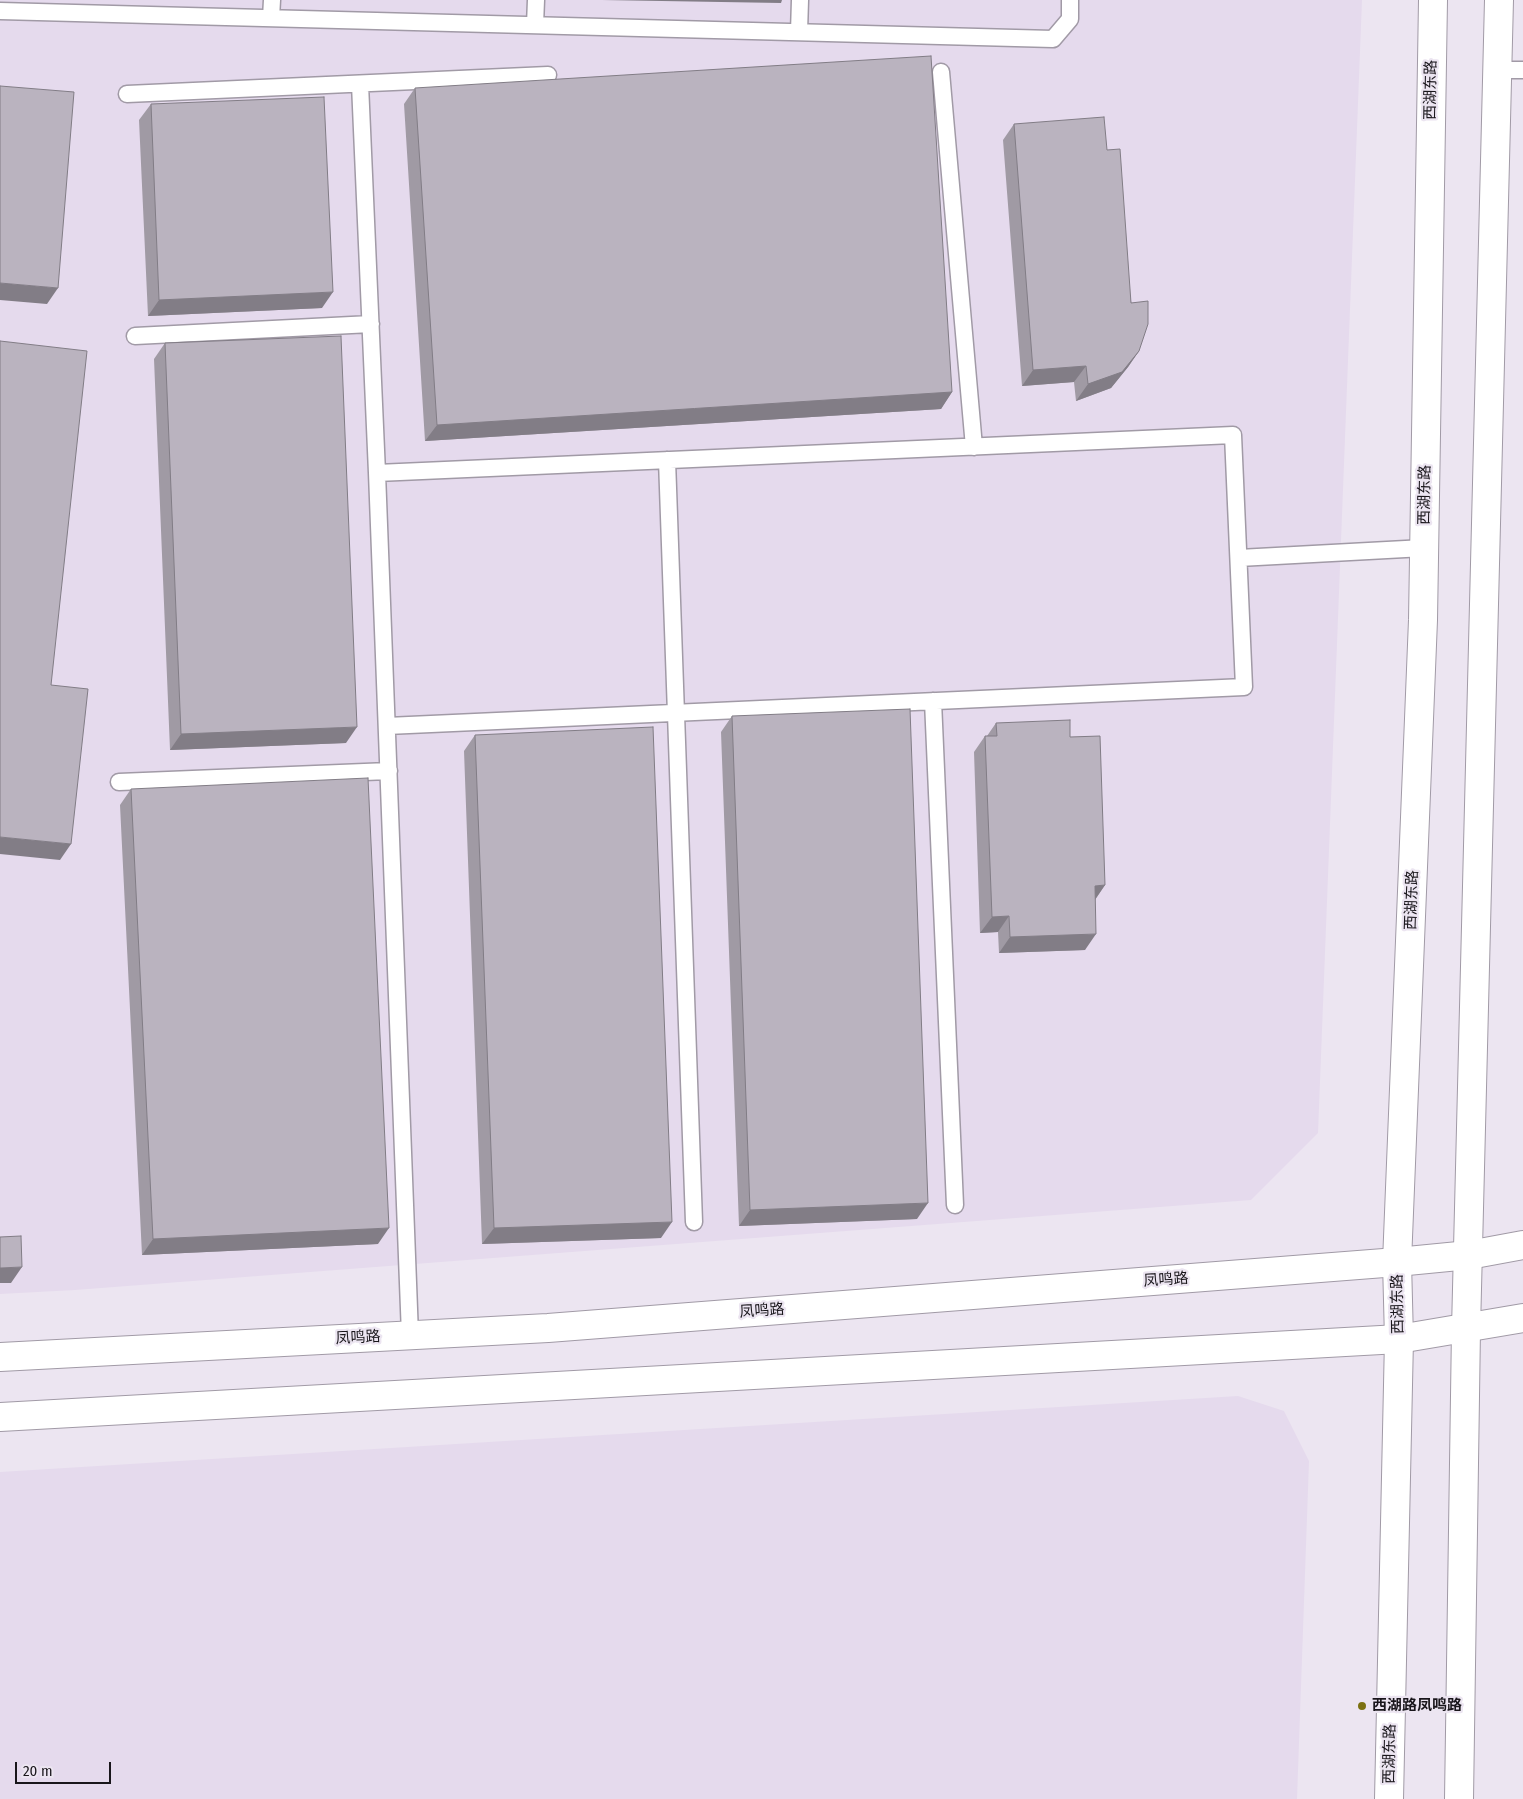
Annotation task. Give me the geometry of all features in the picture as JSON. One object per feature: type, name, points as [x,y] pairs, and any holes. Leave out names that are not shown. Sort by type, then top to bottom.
[{"type":"main road","name":"西湖东路","points":[[1389,1799],[1399,1339],[1397,1262],[1423,620],[1433,0]]},
{"type":"main road","points":[[1459,1799],[1466,1329],[1510,70],[1499,0]]},
{"type":"main road","name":"凤鸣路","points":[[0,1358],[548,1328],[1397,1262],[1469,1255],[1523,1245]]},
{"type":"main road","points":[[0,1417],[1399,1339],[1523,1318]]},
{"type":"lane","points":[[271,18],[272,0]]},
{"type":"lane","points":[[535,25],[536,0]]},
{"type":"lane","points":[[799,32],[800,0]]},
{"type":"lane","points":[[0,11],[1053,39],[1070,19],[1070,0]]},
{"type":"lane","points":[[941,72],[974,446]]},
{"type":"lane","points":[[127,94],[548,75]]},
{"type":"lane","points":[[360,84],[389,771],[410,1335]]},
{"type":"lane","points":[[135,336],[371,324]]},
{"type":"lane","points":[[377,473],[1233,435],[1239,558],[1244,687],[387,726]]},
{"type":"lane","points":[[667,460],[694,1222]]},
{"type":"lane","points":[[1239,558],[1424,548]]},
{"type":"lane","points":[[933,701],[955,1205]]},
{"type":"lane","points":[[119,782],[389,771]]},
{"type":"shaded area","points":[[0,0],[1362,0],[1318,1133],[1251,1200],[75,1290],[0,1294]]},
{"type":"shaded area","points":[[1238,1396],[1284,1411],[1309,1461],[1297,1799],[0,1799],[0,1472]]},
{"type":"building","points":[[931,56],[952,392],[437,425],[415,88]]},
{"type":"building","points":[[0,86],[74,92],[58,288],[0,283]]},
{"type":"building","points":[[324,97],[333,292],[159,300],[151,104]]},
{"type":"building","points":[[1104,117],[1107,150],[1120,149],[1131,303],[1148,301],[1148,324],[1139,351],[1122,372],[1088,384],[1086,366],[1033,370],[1014,124]]},
{"type":"building","points":[[341,336],[357,727],[181,734],[165,343]]},
{"type":"building","points":[[0,341],[87,351],[51,685],[88,689],[71,844],[0,837]]},
{"type":"building","points":[[910,709],[928,1203],[750,1210],[732,716]]},
{"type":"building","points":[[1070,720],[1070,737],[1100,736],[1105,885],[1095,886],[1096,934],[1010,937],[1009,916],[992,917],[985,736],[997,736],[996,723]]},
{"type":"building","points":[[653,727],[672,1222],[494,1228],[475,735]]},
{"type":"building","points":[[368,778],[389,1228],[153,1239],[131,789]]},
{"type":"building","points":[[21,1236],[22,1267],[0,1268],[0,1237]]},
{"type":"place","name":"西湖路凤鸣路","points":[[1362,1706]]}]
